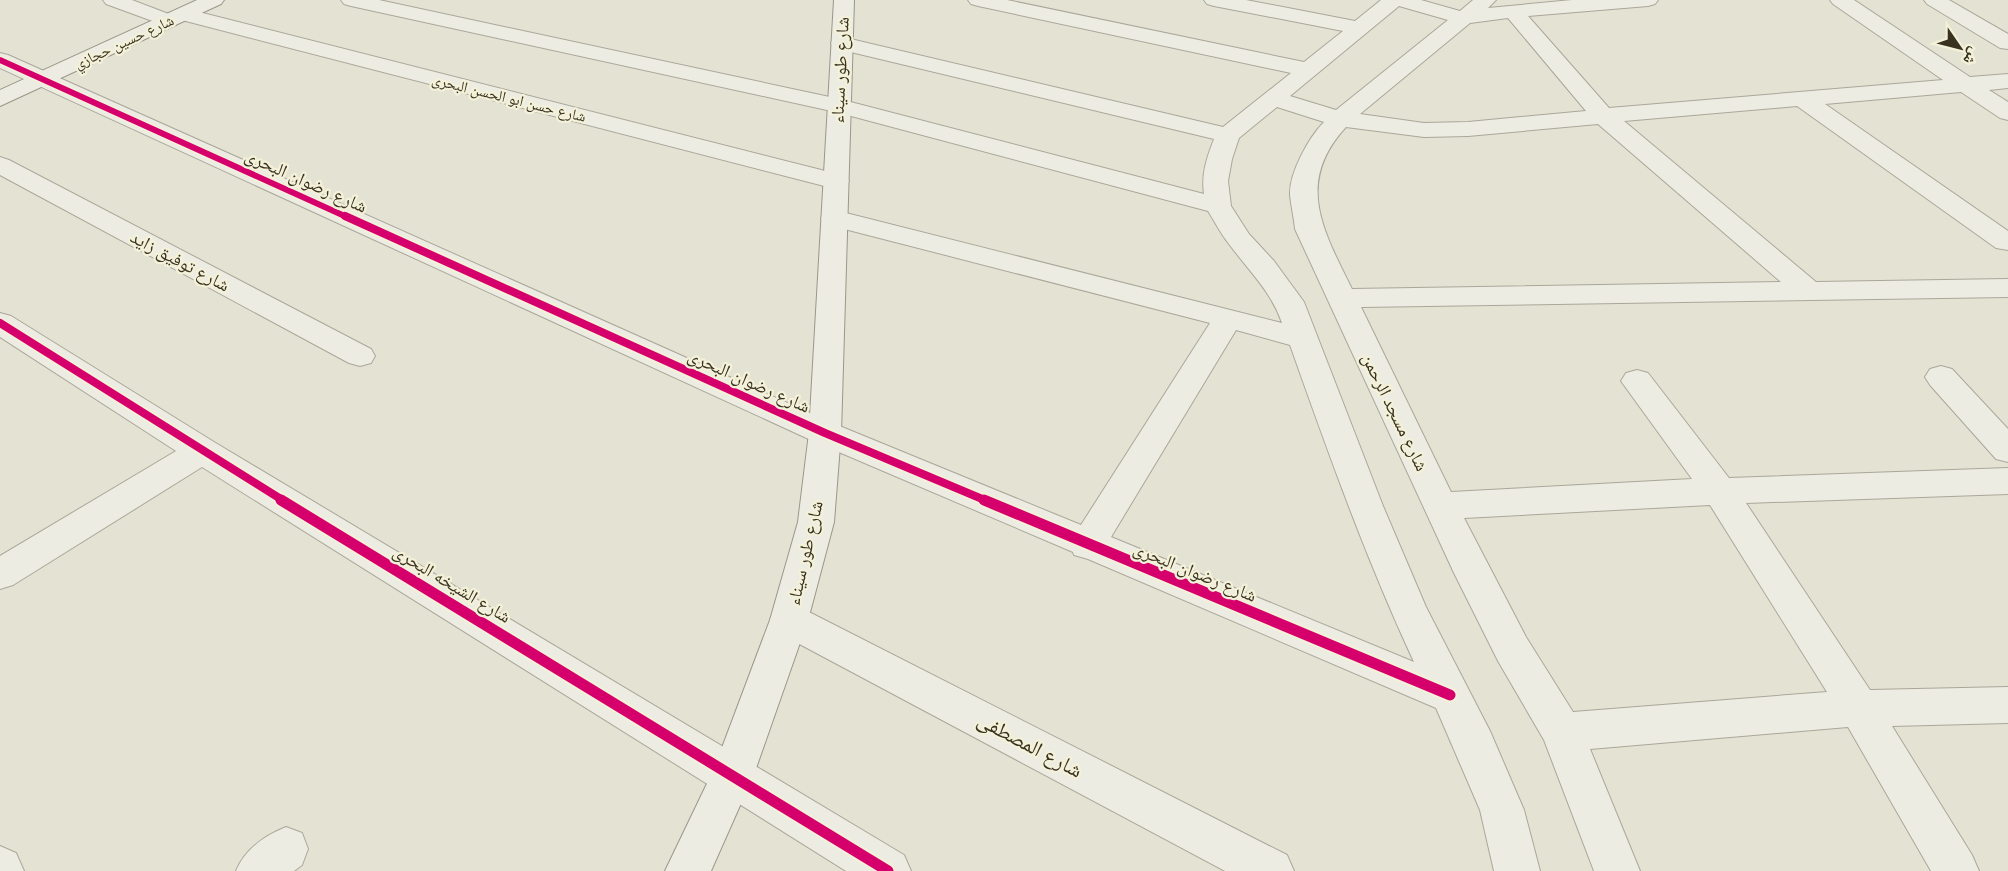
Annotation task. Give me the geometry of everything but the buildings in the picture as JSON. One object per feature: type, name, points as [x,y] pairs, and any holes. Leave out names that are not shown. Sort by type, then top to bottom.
[{"type":"street","name":"شارع حسن ابو الحسن البحرى","points":[[113,0],[176,18],[836,181]]},
{"type":"street","name":"شارع حسين حجازي","points":[[0,99],[214,0]]},
{"type":"street","points":[[351,0],[839,106],[1218,206]]},
{"type":"street","name":"شارع طور سيناء","points":[[688,871],[733,774],[789,620],[816,522],[825,433],[843,0]]},
{"type":"street","points":[[978,0],[1309,70]]},
{"type":"street","points":[[1214,0],[1360,28]]},
{"type":"street","points":[[1517,871],[1502,810],[1475,745],[1408,608],[1365,506],[1289,302],[1264,267],[1239,238],[1218,206],[1215,182],[1219,159],[1228,135],[1396,0],[1488,10],[1648,0]]},
{"type":"street","points":[[1840,0],[2008,113]]},
{"type":"street","points":[[1934,0],[2008,43]]},
{"type":"street","points":[[1488,10],[1603,116],[1809,291]]},
{"type":"street","name":"شارع مسجد الرحمن","points":[[1488,10],[1340,119],[1324,136],[1311,163],[1304,193],[1309,229],[1472,573],[1507,639],[1562,732],[1617,871]]},
{"type":"street","points":[[842,43],[1228,135]]},
{"type":"street","name":"شارع رضوان البحرى","points":[[0,60],[825,433],[1450,695]]},
{"type":"street","points":[[1274,98],[1340,119],[1424,130],[1468,129],[2008,81]]},
{"type":"street","points":[[1804,100],[2006,242]]},
{"type":"street","name":"شارع توفيق زايد","points":[[0,165],[360,356]]},
{"type":"street","points":[[834,218],[1303,339]]},
{"type":"street","points":[[1341,298],[2008,288]]},
{"type":"street","points":[[1088,545],[1228,318]]},
{"type":"street","name":"شارع الشيخه البحرى","points":[[0,323],[202,451],[888,871]]},
{"type":"street","points":[[1941,377],[2008,450]]},
{"type":"street","points":[[1637,381],[1720,491],[1859,708],[1956,871]]},
{"type":"street","points":[[0,574],[202,451]]},
{"type":"street","points":[[1440,506],[1720,491],[2008,481]]},
{"type":"street","name":"شارع المصطفى","points":[[789,620],[1271,871]]},
{"type":"street","points":[[1562,732],[1859,708],[2008,705]]},
{"type":"cycle path","points":[[0,60],[825,433],[1450,695]]},
{"type":"cycle path","points":[[0,323],[202,451],[888,871]]}]
